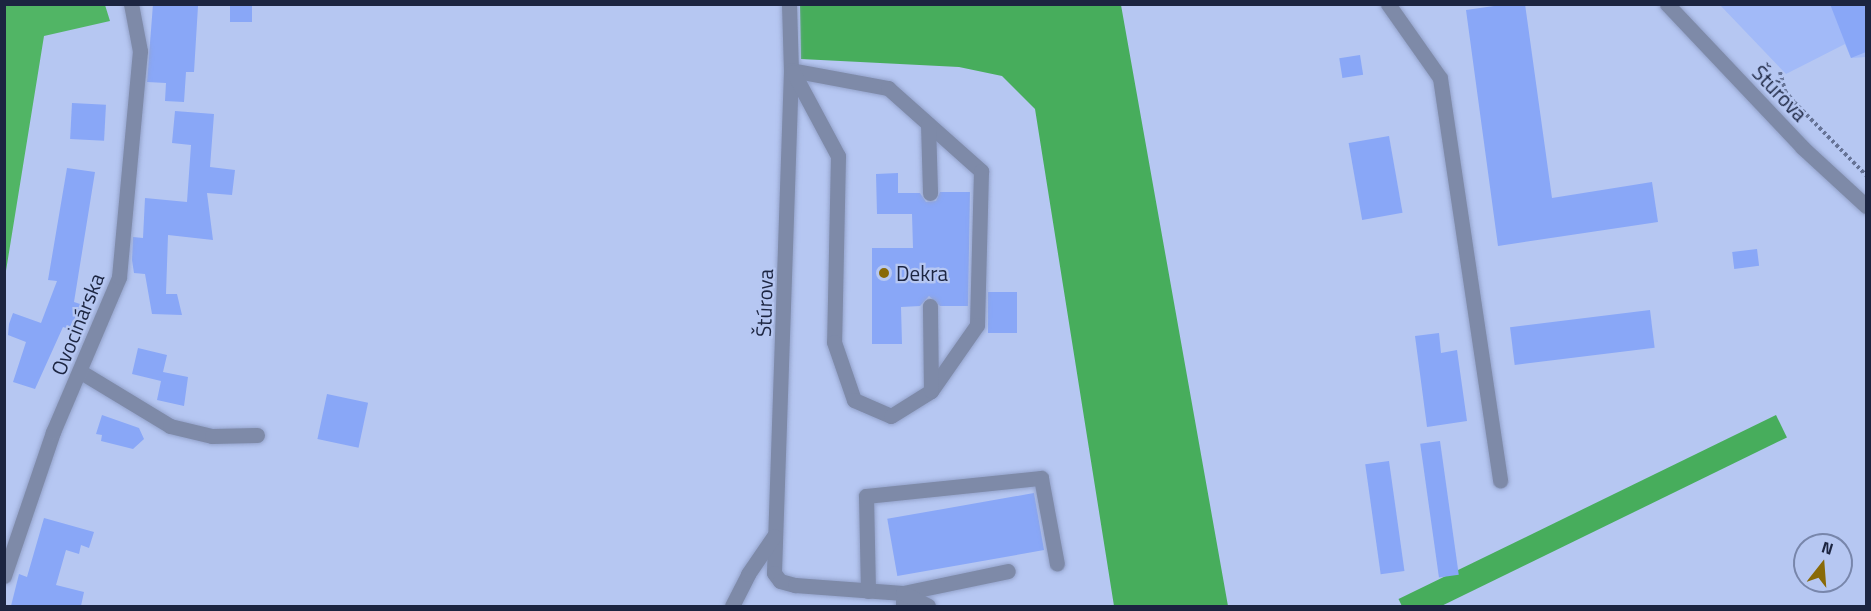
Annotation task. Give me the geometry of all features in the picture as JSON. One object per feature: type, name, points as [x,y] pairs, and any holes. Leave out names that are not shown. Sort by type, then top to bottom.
[{"type":"street","name":"Ovocinárska","points":[[4,576],[52,432],[81,372],[119,277],[140,51],[131,4]]},
{"type":"street","name":"Štúrova","points":[[774,536],[778,521],[791,70],[789,4]]},
{"type":"street","points":[[1388,4],[1440,78],[1500,481]]},
{"type":"street","name":"Štúrova","points":[[1667,4],[1802,147],[1866,206]]},
{"type":"street","points":[[791,70],[888,88],[981,171],[977,325],[931,391]]},
{"type":"street","name":"Štúrova","points":[[791,70],[838,156],[834,342],[854,400],[891,416],[931,391]]},
{"type":"street","points":[[928,124],[930,193]]},
{"type":"street","points":[[930,306],[931,391]]},
{"type":"street","points":[[81,372],[170,426],[212,436],[257,435]]},
{"type":"street","points":[[868,591],[866,496],[1041,478],[1057,564]]},
{"type":"street","points":[[774,536],[774,573],[780,581],[868,591],[928,606]]},
{"type":"street","points":[[732,606],[774,536]]},
{"type":"street","points":[[903,600],[1008,571]]},
{"type":"path","points":[[1780,72],[1785,91],[1794,102],[1866,175]]},
{"type":"shaded area","points":[[1720,5],[1866,5],[1866,57],[1851,58],[1845,44],[1786,74]]},
{"type":"green space","points":[[5,4],[105,5],[110,21],[44,36],[5,277]]},
{"type":"green space","points":[[800,5],[1121,5],[1228,606],[1114,606],[1035,109],[1002,76],[959,67],[801,59]]},
{"type":"green space","points":[[1776,415],[1787,437],[1441,606],[1402,606],[1399,599]]},
{"type":"building","points":[[153,4],[198,6],[194,72],[186,72],[184,102],[165,101],[166,83],[147,82]]},
{"type":"building","points":[[230,4],[252,4],[252,22],[230,22]]},
{"type":"building","points":[[1525,4],[1552,198],[1652,182],[1658,222],[1498,246],[1466,10]]},
{"type":"building","points":[[1830,4],[1866,4],[1866,52],[1851,58]]},
{"type":"building","points":[[1360,55],[1363,75],[1342,78],[1339,58]]},
{"type":"building","points":[[72,103],[106,105],[104,141],[70,139]]},
{"type":"building","points":[[175,111],[214,114],[210,167],[235,170],[232,195],[207,193],[213,240],[168,235],[166,294],[177,294],[182,315],[152,314],[145,274],[134,273],[133,237],[143,238],[145,198],[187,202],[191,145],[172,143]]},
{"type":"building","points":[[1389,136],[1403,213],[1362,220],[1349,143]]},
{"type":"building","points":[[67,168],[95,172],[74,302],[86,306],[79,322],[73,320],[69,329],[63,327],[35,389],[13,382],[26,342],[8,335],[9,324],[13,313],[41,323],[57,281],[48,280]]},
{"type":"building","points":[[898,173],[898,193],[920,193],[926,202],[936,201],[940,192],[970,192],[968,306],[940,306],[929,296],[920,306],[901,307],[902,344],[872,344],[872,248],[913,248],[912,214],[877,214],[876,174]]},
{"type":"building","points":[[1757,249],[1759,266],[1734,269],[1732,252]]},
{"type":"building","points":[[988,292],[1017,292],[1017,333],[988,333]]},
{"type":"building","points":[[1650,310],[1655,348],[1515,365],[1510,327]]},
{"type":"building","points":[[1439,333],[1441,353],[1457,350],[1467,421],[1427,427],[1415,336]]},
{"type":"building","points":[[138,348],[167,355],[163,372],[188,377],[184,406],[157,400],[161,381],[132,374]]},
{"type":"building","points":[[327,394],[368,403],[359,448],[317,439]]},
{"type":"building","points":[[102,415],[139,428],[144,439],[133,449],[101,441],[102,435],[96,434]]},
{"type":"building","points":[[1440,441],[1459,575],[1439,577],[1420,444]]},
{"type":"building","points":[[1389,461],[1404,571],[1381,574],[1365,464]]},
{"type":"building","points":[[1034,493],[1044,550],[897,576],[887,519]]},
{"type":"building","points":[[44,518],[94,532],[89,548],[81,545],[79,554],[66,550],[56,585],[84,592],[81,606],[11,606],[19,574],[27,577]]},
{"type":"place","name":"Dekra","points":[[884,273]]}]
